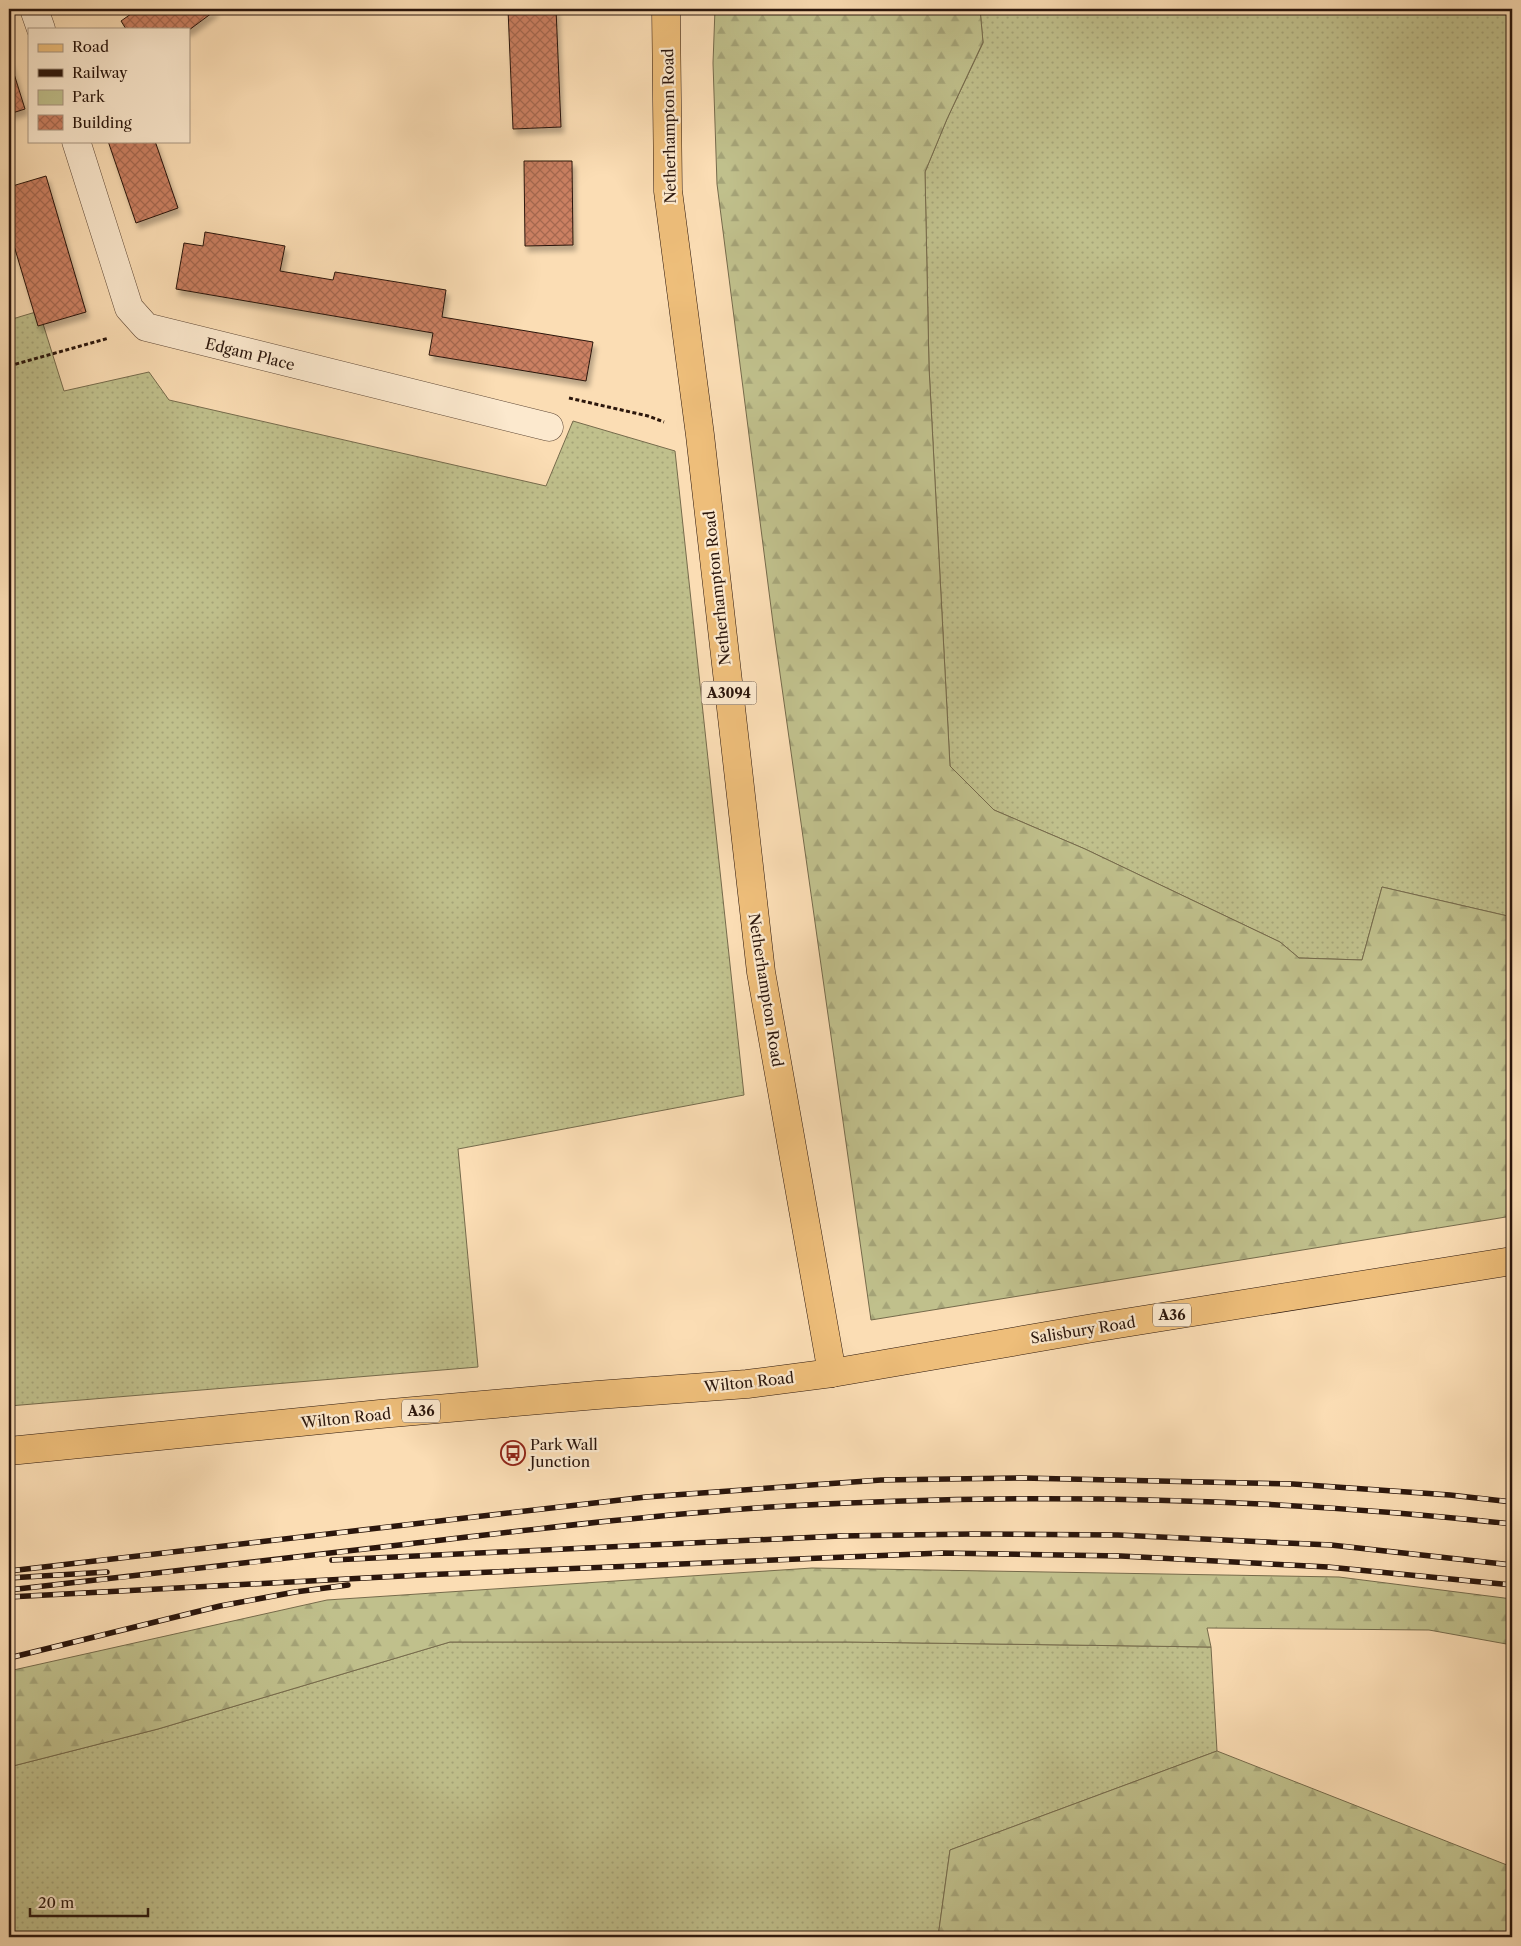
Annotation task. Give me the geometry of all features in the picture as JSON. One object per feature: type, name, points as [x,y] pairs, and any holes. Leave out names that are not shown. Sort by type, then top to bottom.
[{"type":"main road","name":"Netherhampton Road","points":[[666,9],[668,191],[700,436],[761,972],[832,1372]]},
{"type":"main road","name":"Salisbury Road","points":[[832,1372],[1092,1328],[1512,1261]]},
{"type":"main road","name":"Wilton Road","points":[[9,1451],[380,1414],[746,1384],[832,1372]]},
{"type":"street","points":[[34,9],[41,28]]},
{"type":"street","points":[[76,142],[129,308],[146,327]]},
{"type":"street","name":"Edgam Place","points":[[146,327],[549,427]]},
{"type":"path","points":[[9,366],[146,327]]},
{"type":"green space","points":[[715,9],[980,9],[983,42],[947,119],[925,172],[929,367],[950,766],[994,810],[1085,849],[1280,942],[1299,958],[1362,960],[1382,887],[1512,917],[1512,1216],[871,1320],[774,631],[717,184],[713,63]]},
{"type":"green space","points":[[980,9],[1512,9],[1512,917],[1382,887],[1362,960],[1299,958],[1280,942],[1085,849],[994,810],[950,766],[929,367],[925,172],[947,119],[983,43]]},
{"type":"green space","points":[[39,311],[64,391],[149,372],[169,400],[546,486],[573,421],[675,451],[744,1095],[458,1149],[478,1367],[9,1406],[9,320]]},
{"type":"green space","points":[[812,1568],[1339,1577],[1512,1599],[1512,1645],[1429,1630],[1207,1628],[1211,1647],[849,1642],[450,1642],[158,1729],[9,1767],[9,1671],[327,1600]]},
{"type":"green space","points":[[450,1642],[849,1642],[1211,1647],[1217,1751],[950,1850],[938,1937],[9,1937],[9,1767],[158,1729]]},
{"type":"green space","points":[[1217,1751],[1512,1867],[1512,1937],[938,1937],[950,1850]]},
{"type":"building","points":[[138,9],[216,10],[190,29],[125,28],[121,21]]},
{"type":"building","points":[[508,9],[556,9],[561,127],[513,129]]},
{"type":"building","points":[[9,61],[25,109],[9,114]]},
{"type":"building","points":[[108,142],[155,142],[178,208],[136,223]]},
{"type":"building","points":[[524,161],[572,161],[573,245],[525,246]]},
{"type":"building","points":[[46,176],[86,312],[38,326],[9,229],[9,187]]},
{"type":"building","points":[[205,232],[285,246],[280,271],[333,280],[335,272],[446,290],[442,317],[593,342],[586,381],[429,355],[433,333],[176,289],[184,243],[203,246]]},
{"type":"railway","points":[[9,1571],[646,1497],[881,1480],[1022,1478],[1293,1484],[1450,1495],[1512,1502]]},
{"type":"railway","points":[[9,1590],[543,1528],[725,1510],[863,1502],[1049,1499],[1235,1503],[1420,1515],[1512,1524]]},
{"type":"railway","points":[[332,1560],[840,1536],[972,1534],[1118,1535],[1331,1545],[1512,1565]]},
{"type":"railway","points":[[9,1597],[421,1575],[942,1553],[1121,1556],[1328,1567],[1512,1585]]},
{"type":"railway","points":[[9,1578],[107,1572]]},
{"type":"railway","points":[[9,1658],[220,1606],[295,1592],[348,1585]]},
{"type":"place","name":"Park Wall Junction","points":[[513,1453]]}]
